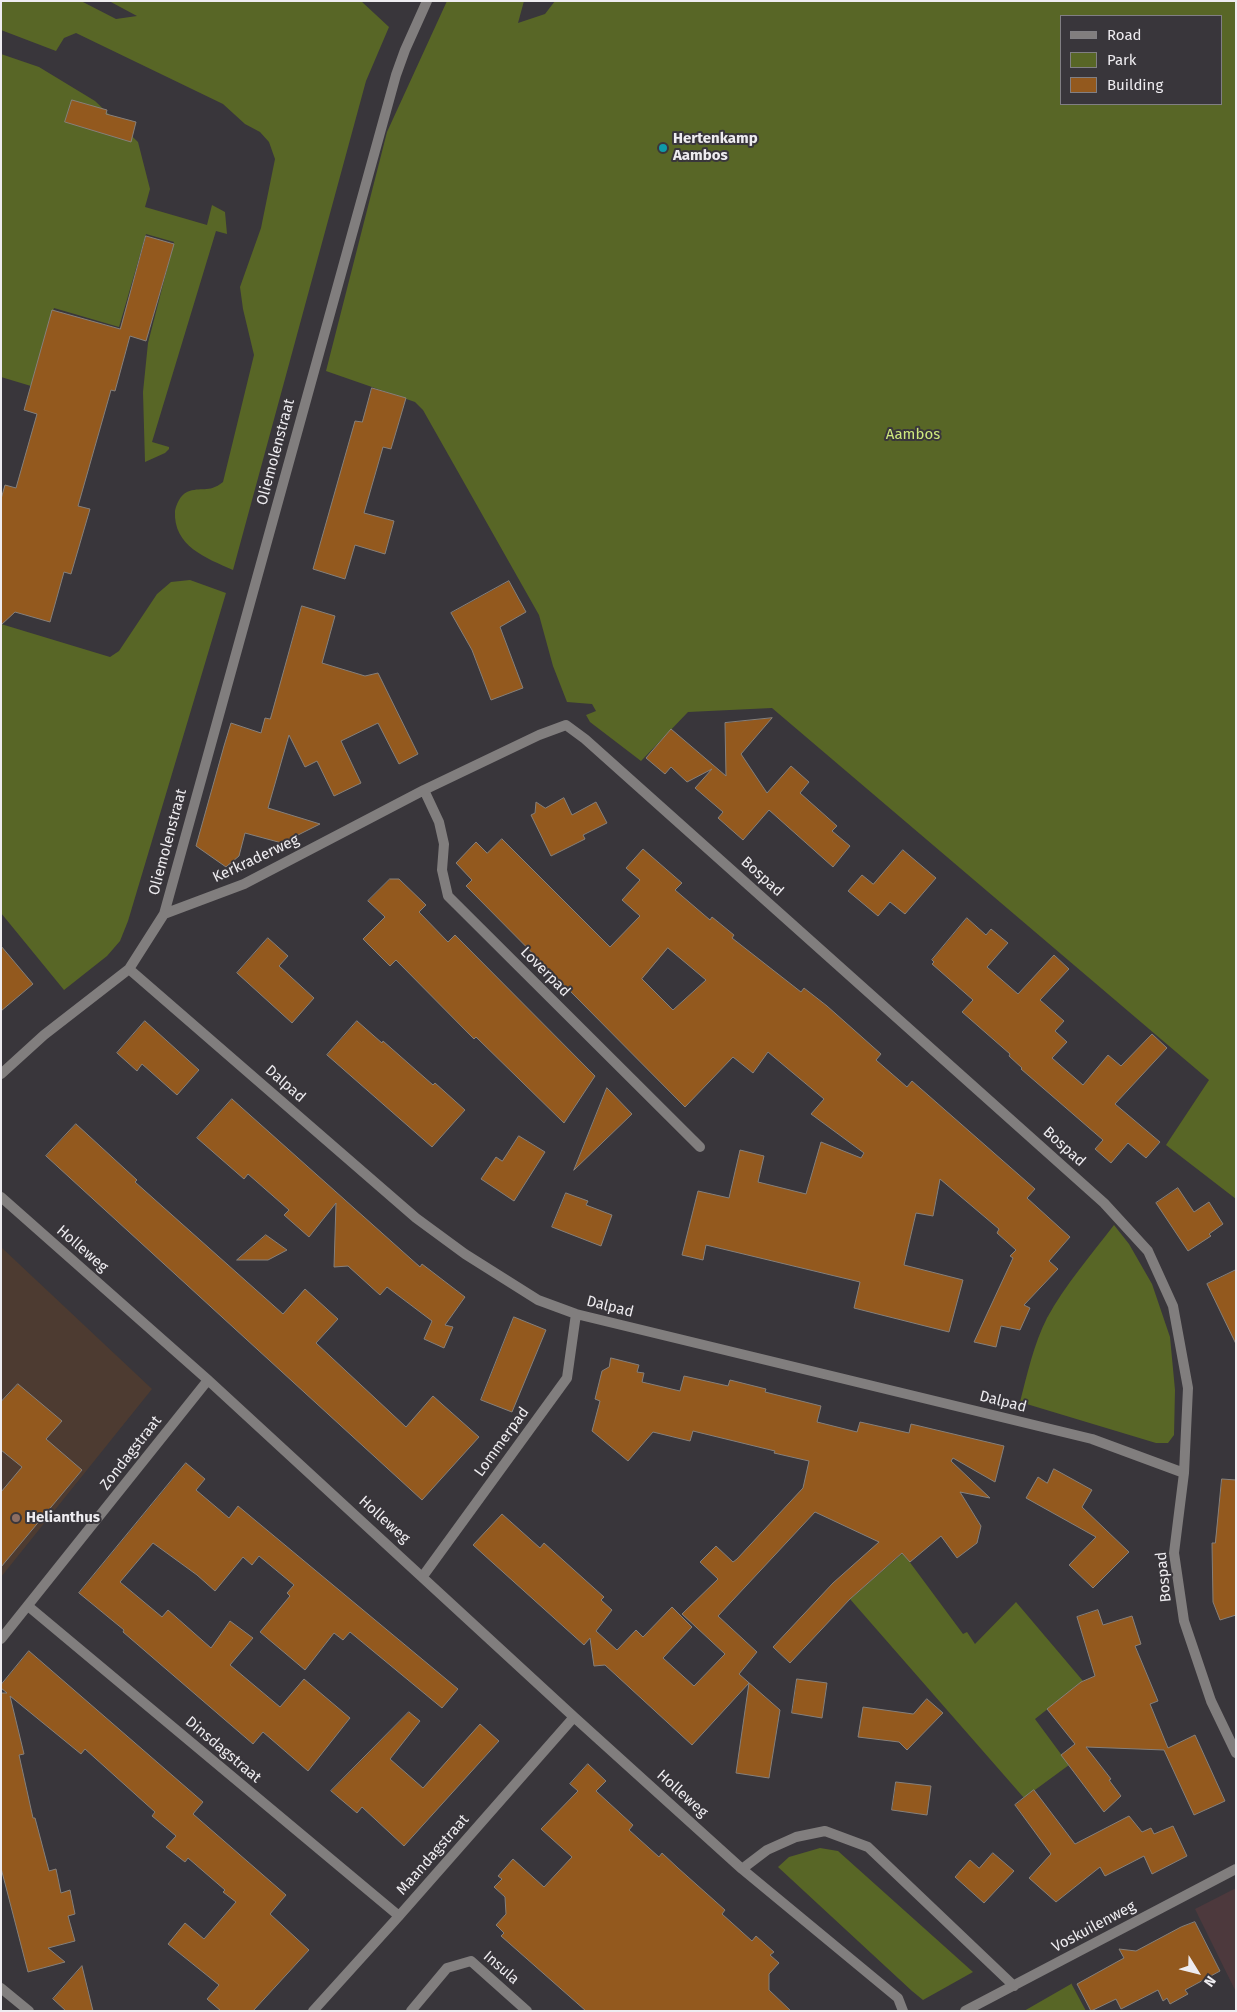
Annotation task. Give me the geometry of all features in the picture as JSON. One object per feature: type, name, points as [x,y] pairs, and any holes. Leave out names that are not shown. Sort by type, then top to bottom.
[{"type":"street","name":"Oliemolenstraat","points":[[164,914],[396,75],[427,1]]},
{"type":"street","name":"Kerkraderweg","points":[[164,914],[244,884],[424,790],[539,735],[566,725]]},
{"type":"street","name":"Bospad","points":[[566,725],[592,746],[1104,1202],[1148,1252],[1172,1306],[1188,1388],[1184,1473],[1174,1553],[1184,1620],[1210,1701],[1236,1753]]},
{"type":"street","name":"Loverpad","points":[[424,790],[440,822],[444,844],[442,870],[448,896],[700,1148]]},
{"type":"street","points":[[1,1074],[44,1035],[129,969],[164,914]]},
{"type":"street","name":"Dalpad","points":[[129,969],[416,1218],[465,1254],[538,1300],[576,1314],[1092,1439],[1184,1473]]},
{"type":"street","name":"Holleweg","points":[[1,1198],[208,1380],[742,1869],[898,1998],[902,2011]]},
{"type":"street","name":"Lommerpad","points":[[423,1576],[567,1378],[576,1314]]},
{"type":"street","name":"Zondagstraat","points":[[1,1638],[208,1380]]},
{"type":"street","name":"Dinsdagstraat","points":[[28,1606],[399,1916]]},
{"type":"street","name":"Maandagstraat","points":[[313,2011],[574,1717]]},
{"type":"street","points":[[742,1869],[767,1850],[796,1837],[825,1831],[868,1846],[1014,1986]]},
{"type":"street","name":"Voskuilenweg","points":[[965,2011],[1236,1870]]},
{"type":"street","name":"Insula","points":[[411,2011],[447,1968],[471,1961],[527,2011]]},
{"type":"street","points":[[1,1988],[29,2011]]},
{"type":"shaded area","points":[[1,1247],[152,1389],[1,1577]]},
{"type":"shaded area","points":[[1236,1888],[1236,1992],[1195,1909]]},
{"type":"green space","points":[[1,1],[81,1],[116,19],[137,16],[109,1],[361,1],[389,27],[366,81],[233,570],[212,561],[185,542],[179,533],[175,511],[179,500],[185,493],[192,490],[213,488],[223,482],[254,355],[240,287],[261,228],[275,159],[269,142],[260,132],[245,124],[223,104],[76,33],[64,38],[56,51],[1,30]]},
{"type":"green space","name":"Aambos","points":[[447,1],[524,1],[518,23],[545,14],[555,1],[1236,1],[1236,1199],[1166,1145],[1209,1080],[772,708],[688,712],[641,761],[590,722],[586,715],[596,711],[592,704],[567,702],[553,666],[539,615],[423,410],[415,402],[326,371],[387,132]]},
{"type":"green space","points":[[1,54],[39,67],[95,101],[138,142],[150,189],[145,207],[207,225],[212,205],[225,212],[227,234],[216,231],[152,442],[169,447],[169,449],[165,453],[145,462],[143,392],[148,343],[174,242],[146,234],[119,327],[54,308],[31,386],[1,377]]},
{"type":"green space","points":[[190,580],[226,593],[128,921],[120,941],[107,956],[64,990],[1,913],[1,624],[110,657],[119,651],[157,594],[171,582]]},
{"type":"green space","points":[[1114,1225],[1129,1244],[1152,1284],[1170,1337],[1175,1390],[1174,1435],[1168,1443],[1156,1443],[1020,1402],[1035,1348],[1047,1318],[1070,1282]]},
{"type":"green space","points":[[903,1553],[963,1634],[967,1632],[975,1644],[1016,1602],[1083,1681],[1035,1719],[1069,1765],[1024,1798],[850,1599]]},
{"type":"green space","points":[[820,1848],[838,1851],[973,1972],[923,2000],[778,1867],[789,1857]]},
{"type":"green space","points":[[1071,1984],[1086,2011],[1024,2011]]},
{"type":"building","points":[[72,100],[107,110],[106,114],[136,122],[131,142],[65,122]]},
{"type":"building","points":[[146,236],[174,244],[146,341],[130,336],[115,391],[111,390],[78,506],[90,509],[71,574],[64,572],[50,622],[15,612],[1,625],[1,499],[5,485],[16,488],[37,414],[24,410],[52,310],[120,329]]},
{"type":"building","points":[[372,388],[406,398],[391,449],[383,447],[364,513],[394,521],[385,554],[355,545],[345,579],[313,569],[355,421],[362,422]]},
{"type":"building","points":[[509,581],[526,612],[500,627],[523,688],[491,700],[472,650],[451,613]]},
{"type":"building","points":[[302,606],[335,616],[322,663],[365,676],[378,673],[418,754],[399,764],[378,723],[341,741],[361,783],[334,796],[317,761],[305,767],[289,735],[268,808],[320,824],[282,843],[245,833],[239,856],[226,867],[196,846],[224,746],[231,723],[261,733],[265,718],[270,719]]},
{"type":"building","points":[[772,718],[741,754],[767,793],[791,766],[809,782],[800,793],[837,826],[832,831],[850,846],[833,867],[769,810],[743,840],[718,818],[723,812],[695,788],[712,769],[687,782],[671,767],[665,774],[646,758],[671,729],[726,776],[725,723]]},
{"type":"building","points":[[564,798],[572,815],[596,802],[607,823],[583,835],[585,839],[551,856],[531,815],[535,813],[536,802],[545,808]]},
{"type":"building","points":[[502,839],[610,947],[640,916],[622,900],[640,880],[626,868],[643,849],[682,883],[675,890],[710,920],[712,917],[734,935],[732,938],[801,992],[804,988],[827,1006],[881,1054],[876,1060],[907,1087],[912,1081],[1035,1189],[1027,1198],[1070,1237],[1049,1261],[1058,1269],[1024,1305],[1030,1308],[1020,1330],[1001,1326],[996,1347],[974,1342],[1013,1258],[1010,1256],[1016,1250],[997,1233],[999,1229],[940,1179],[933,1216],[916,1213],[904,1265],[963,1280],[949,1332],[854,1308],[860,1282],[706,1245],[703,1260],[682,1255],[698,1191],[729,1198],[740,1150],[764,1156],[758,1182],[806,1194],[821,1142],[861,1158],[864,1153],[811,1114],[824,1099],[768,1052],[753,1073],[733,1057],[685,1107],[466,886],[472,880],[456,863],[476,842],[487,853]],"holes":[[[668,948],[706,980],[673,1010],[642,979]]]},
{"type":"building","points":[[903,850],[936,878],[905,914],[890,902],[878,916],[848,891],[862,875],[873,884]]},
{"type":"building","points":[[390,879],[399,879],[426,905],[419,912],[448,942],[455,935],[595,1076],[564,1123],[476,1037],[474,1039],[396,960],[390,966],[363,939],[385,917],[368,901]]},
{"type":"building","points":[[967,918],[986,935],[991,929],[1008,943],[987,967],[1018,994],[1054,955],[1069,969],[1040,1000],[1064,1021],[1055,1031],[1067,1042],[1052,1058],[1083,1085],[1108,1055],[1121,1066],[1152,1034],[1167,1048],[1115,1104],[1160,1142],[1146,1158],[1128,1143],[1111,1163],[1095,1149],[1103,1140],[1021,1069],[1009,1056],[1010,1054],[962,1012],[973,1000],[932,964],[934,962],[932,960]]},
{"type":"building","points":[[268,938],[288,956],[279,966],[314,998],[292,1023],[237,973]]},
{"type":"building","points":[[1,946],[33,984],[1,1011]]},
{"type":"building","points":[[145,1021],[199,1070],[177,1095],[142,1064],[137,1071],[117,1053]]},
{"type":"building","points":[[357,1021],[433,1085],[435,1083],[465,1110],[432,1147],[327,1055]]},
{"type":"building","points":[[607,1088],[632,1114],[574,1170]]},
{"type":"building","points":[[232,1099],[420,1267],[422,1264],[465,1297],[445,1325],[453,1327],[444,1348],[424,1339],[432,1321],[387,1287],[380,1295],[348,1266],[334,1267],[336,1203],[309,1237],[284,1215],[289,1210],[248,1174],[244,1179],[197,1138]]},
{"type":"building","points":[[76,1124],[137,1180],[135,1182],[283,1314],[305,1289],[338,1319],[316,1343],[406,1427],[433,1396],[479,1437],[422,1500],[46,1156]]},
{"type":"building","points":[[519,1136],[545,1152],[514,1201],[481,1179],[496,1157],[502,1161]]},
{"type":"building","points":[[1178,1188],[1194,1212],[1209,1202],[1223,1224],[1209,1234],[1211,1236],[1188,1251],[1156,1203]]},
{"type":"building","points":[[566,1193],[588,1201],[586,1205],[612,1215],[601,1246],[552,1227]]},
{"type":"building","points":[[266,1235],[287,1250],[268,1260],[237,1260]]},
{"type":"building","points":[[1236,1270],[1236,1344],[1207,1284]]},
{"type":"building","points":[[514,1317],[546,1330],[512,1412],[481,1400]]},
{"type":"building","points":[[611,1358],[639,1365],[637,1372],[644,1373],[642,1382],[680,1391],[684,1376],[728,1386],[730,1380],[766,1389],[765,1392],[821,1406],[817,1422],[857,1432],[860,1422],[909,1433],[911,1424],[1004,1446],[995,1482],[953,1458],[951,1461],[990,1498],[960,1492],[981,1526],[977,1543],[957,1558],[941,1536],[910,1562],[902,1553],[850,1599],[790,1663],[773,1647],[833,1583],[879,1542],[815,1512],[718,1616],[757,1652],[739,1674],[780,1710],[769,1778],[736,1773],[749,1683],[692,1745],[605,1665],[594,1666],[590,1638],[584,1645],[473,1545],[502,1514],[540,1548],[544,1543],[604,1597],[601,1600],[612,1610],[596,1631],[617,1650],[636,1630],[643,1637],[672,1607],[692,1627],[663,1658],[694,1686],[725,1654],[682,1614],[718,1579],[700,1562],[716,1546],[733,1562],[737,1559],[803,1488],[809,1461],[693,1431],[690,1441],[653,1432],[628,1461],[592,1431],[600,1401],[595,1399],[602,1371],[609,1367]]},
{"type":"building","points":[[18,1384],[62,1421],[46,1439],[82,1470],[1,1567],[1,1492],[22,1467],[1,1450],[1,1402]]},
{"type":"building","points":[[186,1463],[205,1479],[196,1490],[229,1518],[238,1506],[458,1689],[442,1708],[350,1632],[343,1640],[334,1633],[305,1670],[260,1632],[290,1596],[287,1593],[294,1585],[259,1556],[252,1565],[243,1557],[215,1591],[197,1575],[153,1543],[120,1582],[162,1617],[168,1610],[211,1648],[230,1621],[253,1638],[230,1665],[280,1707],[304,1679],[350,1718],[308,1771],[263,1732],[253,1744],[123,1632],[124,1630],[79,1593]]},
{"type":"building","points":[[1054,1469],[1092,1490],[1082,1507],[1129,1552],[1093,1588],[1069,1565],[1096,1537],[1026,1498],[1038,1477],[1047,1483]]},
{"type":"building","points":[[1222,1479],[1236,1480],[1236,1615],[1220,1620],[1213,1602],[1212,1543],[1215,1543]]},
{"type":"building","points":[[1098,1610],[1103,1625],[1132,1616],[1141,1644],[1135,1646],[1158,1701],[1150,1704],[1168,1748],[1195,1735],[1225,1801],[1194,1815],[1164,1750],[1086,1747],[1111,1779],[1109,1780],[1121,1796],[1104,1812],[1061,1755],[1075,1744],[1047,1709],[1081,1682],[1095,1676],[1077,1617]]},
{"type":"building","points":[[29,1651],[203,1802],[193,1814],[286,1895],[270,1914],[309,1950],[253,2011],[221,2011],[207,1999],[219,1985],[168,1944],[185,1923],[204,1939],[236,1902],[188,1858],[185,1862],[166,1847],[176,1836],[152,1816],[155,1812],[85,1749],[81,1754],[10,1696],[24,1754],[19,1755],[33,1818],[35,1818],[49,1871],[56,1869],[61,1893],[70,1890],[75,1914],[68,1916],[75,1941],[48,1948],[65,1962],[28,1972],[1,1868],[1,1693],[7,1693],[1,1688],[1,1685]]},
{"type":"building","points":[[797,1679],[827,1683],[822,1718],[792,1713]]},
{"type":"building","points":[[927,1699],[943,1713],[907,1750],[899,1742],[858,1737],[863,1707],[913,1714]]},
{"type":"building","points":[[409,1712],[420,1721],[390,1759],[423,1788],[480,1724],[499,1741],[404,1846],[362,1807],[357,1813],[331,1791]]},
{"type":"building","points":[[588,1764],[606,1781],[596,1791],[633,1825],[629,1830],[659,1857],[662,1853],[725,1910],[722,1914],[752,1941],[756,1936],[774,1952],[770,1955],[779,1963],[769,1974],[769,1990],[791,2011],[586,2011],[501,1936],[504,1933],[496,1925],[506,1914],[505,1897],[494,1887],[502,1879],[498,1876],[513,1859],[544,1887],[572,1857],[541,1829],[578,1791],[570,1784]]},
{"type":"building","points":[[896,1782],[931,1786],[927,1815],[892,1810]]},
{"type":"building","points":[[1034,1790],[1075,1844],[1129,1816],[1142,1832],[1151,1828],[1154,1834],[1173,1826],[1187,1856],[1152,1874],[1144,1856],[1105,1876],[1100,1867],[1056,1902],[1029,1878],[1051,1854],[1015,1805]]},
{"type":"building","points":[[993,1853],[1014,1871],[984,1903],[955,1877],[970,1860],[979,1868]]},
{"type":"building","points":[[1195,1922],[1220,1971],[1185,1990],[1188,1994],[1170,2004],[1167,1998],[1163,2001],[1158,1990],[1121,2009],[1116,1999],[1091,2011],[1077,1984],[1124,1958],[1119,1949],[1136,1951],[1181,1927]]},
{"type":"building","points":[[82,1966],[93,2011],[66,2011],[53,1999]]},
{"type":"place","name":"Hertenkamp Aambos","points":[[663,148]]},
{"type":"place","name":"Helianthus","points":[[16,1518]]}]
